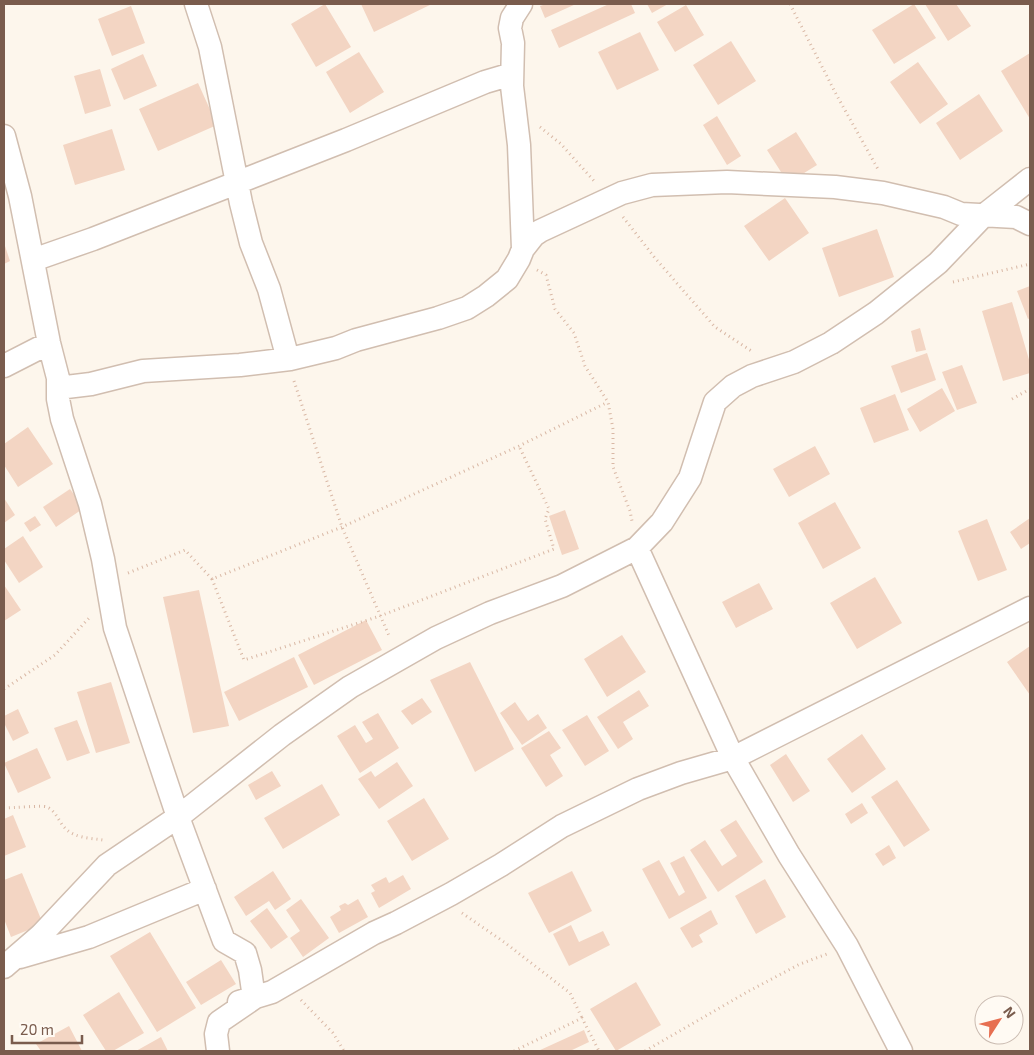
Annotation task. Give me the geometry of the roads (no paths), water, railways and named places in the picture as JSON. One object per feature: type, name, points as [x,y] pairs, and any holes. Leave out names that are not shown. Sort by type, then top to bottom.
[{"type":"street","points":[[196,4],[210,47],[236,182],[251,243],[269,289],[288,359]]},
{"type":"street","points":[[520,4],[512,18],[510,28],[513,43],[514,106],[520,153],[521,254]]},
{"type":"street","points":[[33,260],[93,239],[346,140],[485,82],[512,74]]},
{"type":"street","points":[[4,136],[20,196],[49,343],[54,356],[62,419],[90,504],[115,628],[178,817],[224,941],[245,953],[250,970],[254,998]]},
{"type":"street","points":[[8,963],[41,935],[107,865],[178,817],[282,734],[350,687],[436,638],[490,613],[562,586],[637,548],[662,522],[690,478],[715,402],[733,386],[752,376],[794,362],[831,343],[876,313],[938,263],[983,216],[1030,179]]},
{"type":"street","points":[[58,388],[91,384],[143,371],[240,365],[288,359],[336,348],[356,340],[438,318],[466,308],[486,296],[507,278],[534,235],[540,231],[622,193],[652,185],[727,182],[836,187],[892,195],[944,207],[961,214],[1016,217],[1030,224]]},
{"type":"street","points":[[4,366],[49,343]]},
{"type":"street","points":[[637,548],[733,758],[789,855],[847,946],[901,1051]]},
{"type":"street","points":[[218,1051],[216,1034],[218,1022],[254,998],[272,992],[374,933],[440,900],[501,865],[562,826],[638,789],[681,773],[733,758],[1030,608]]},
{"type":"street","points":[[8,963],[89,936],[205,889]]}]
